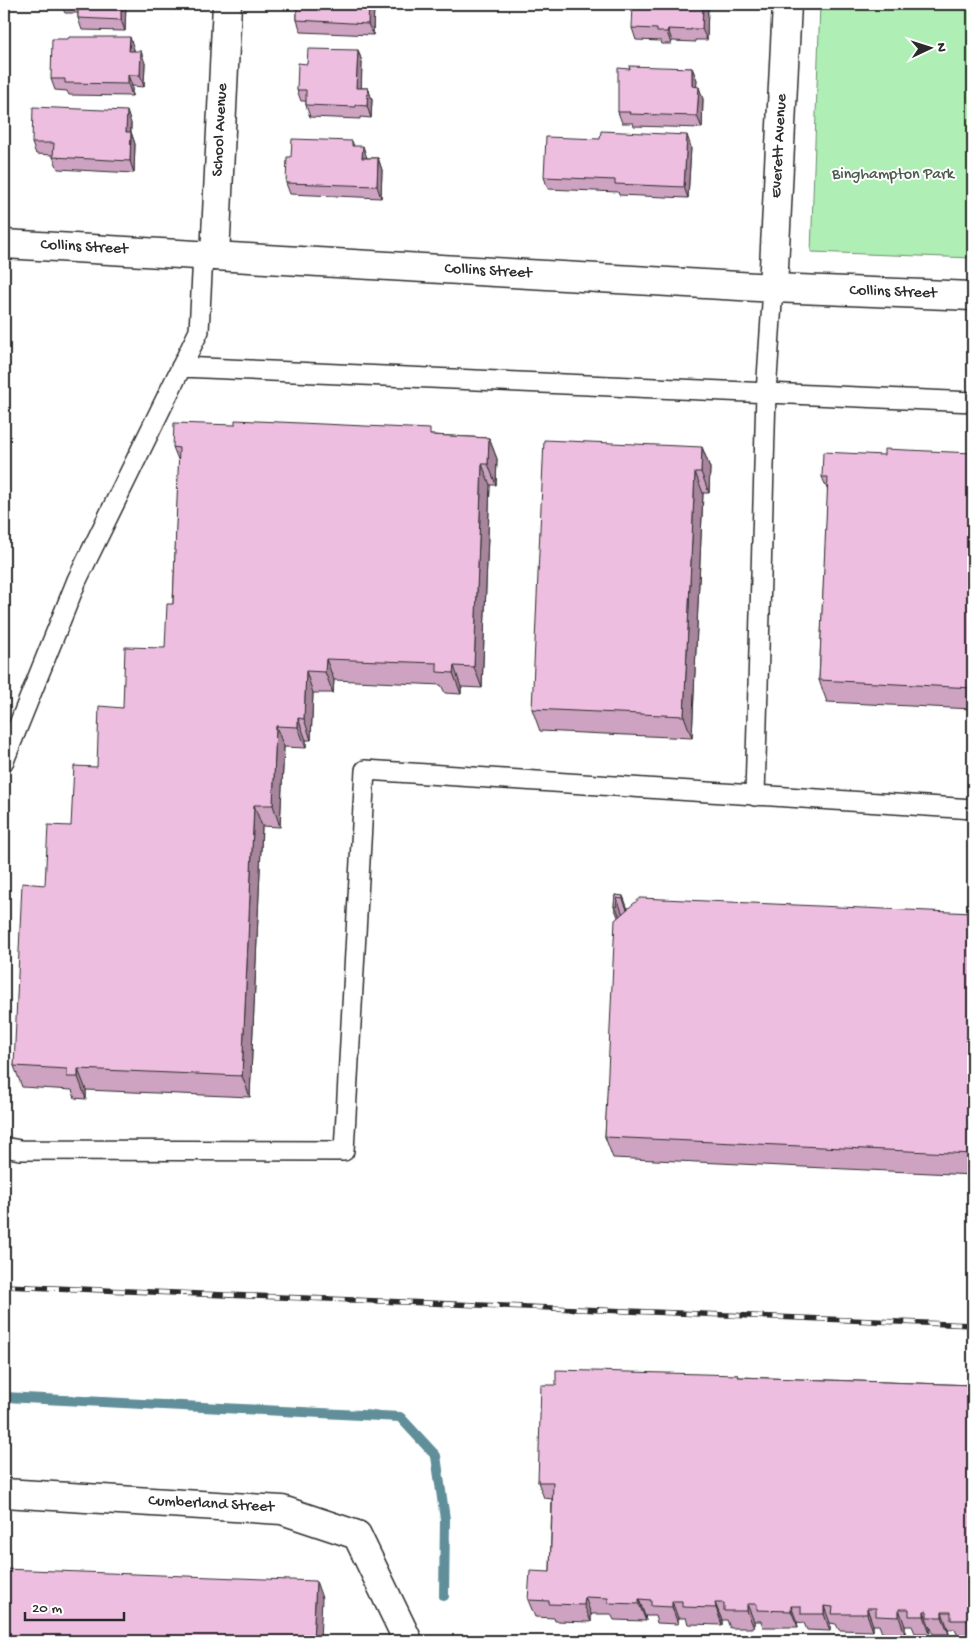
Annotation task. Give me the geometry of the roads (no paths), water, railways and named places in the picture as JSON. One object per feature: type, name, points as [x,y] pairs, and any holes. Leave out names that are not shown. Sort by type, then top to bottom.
[{"type":"street","name":"School Avenue","points":[[209,255],[226,4]]},
{"type":"street","name":"Everett Avenue","points":[[773,288],[787,4]]},
{"type":"street","name":"Collins Street","points":[[4,244],[773,288],[973,296]]},
{"type":"street","name":"Cumberland Street","points":[[4,1493],[282,1510],[357,1535],[408,1641]]},
{"type":"lane","points":[[4,761],[78,580],[199,331],[209,255]]},
{"type":"lane","points":[[756,796],[766,393],[773,288]]},
{"type":"lane","points":[[181,367],[973,402]]},
{"type":"lane","points":[[4,1147],[20,1150],[344,1151],[365,770],[973,809]]},
{"type":"waterway","points":[[4,1397],[400,1417],[436,1456],[445,1519],[444,1596]]},
{"type":"railway","points":[[4,1286],[973,1325]]},
{"type":"park label","name":"Binghampton Park","points":[[893,175]]}]
